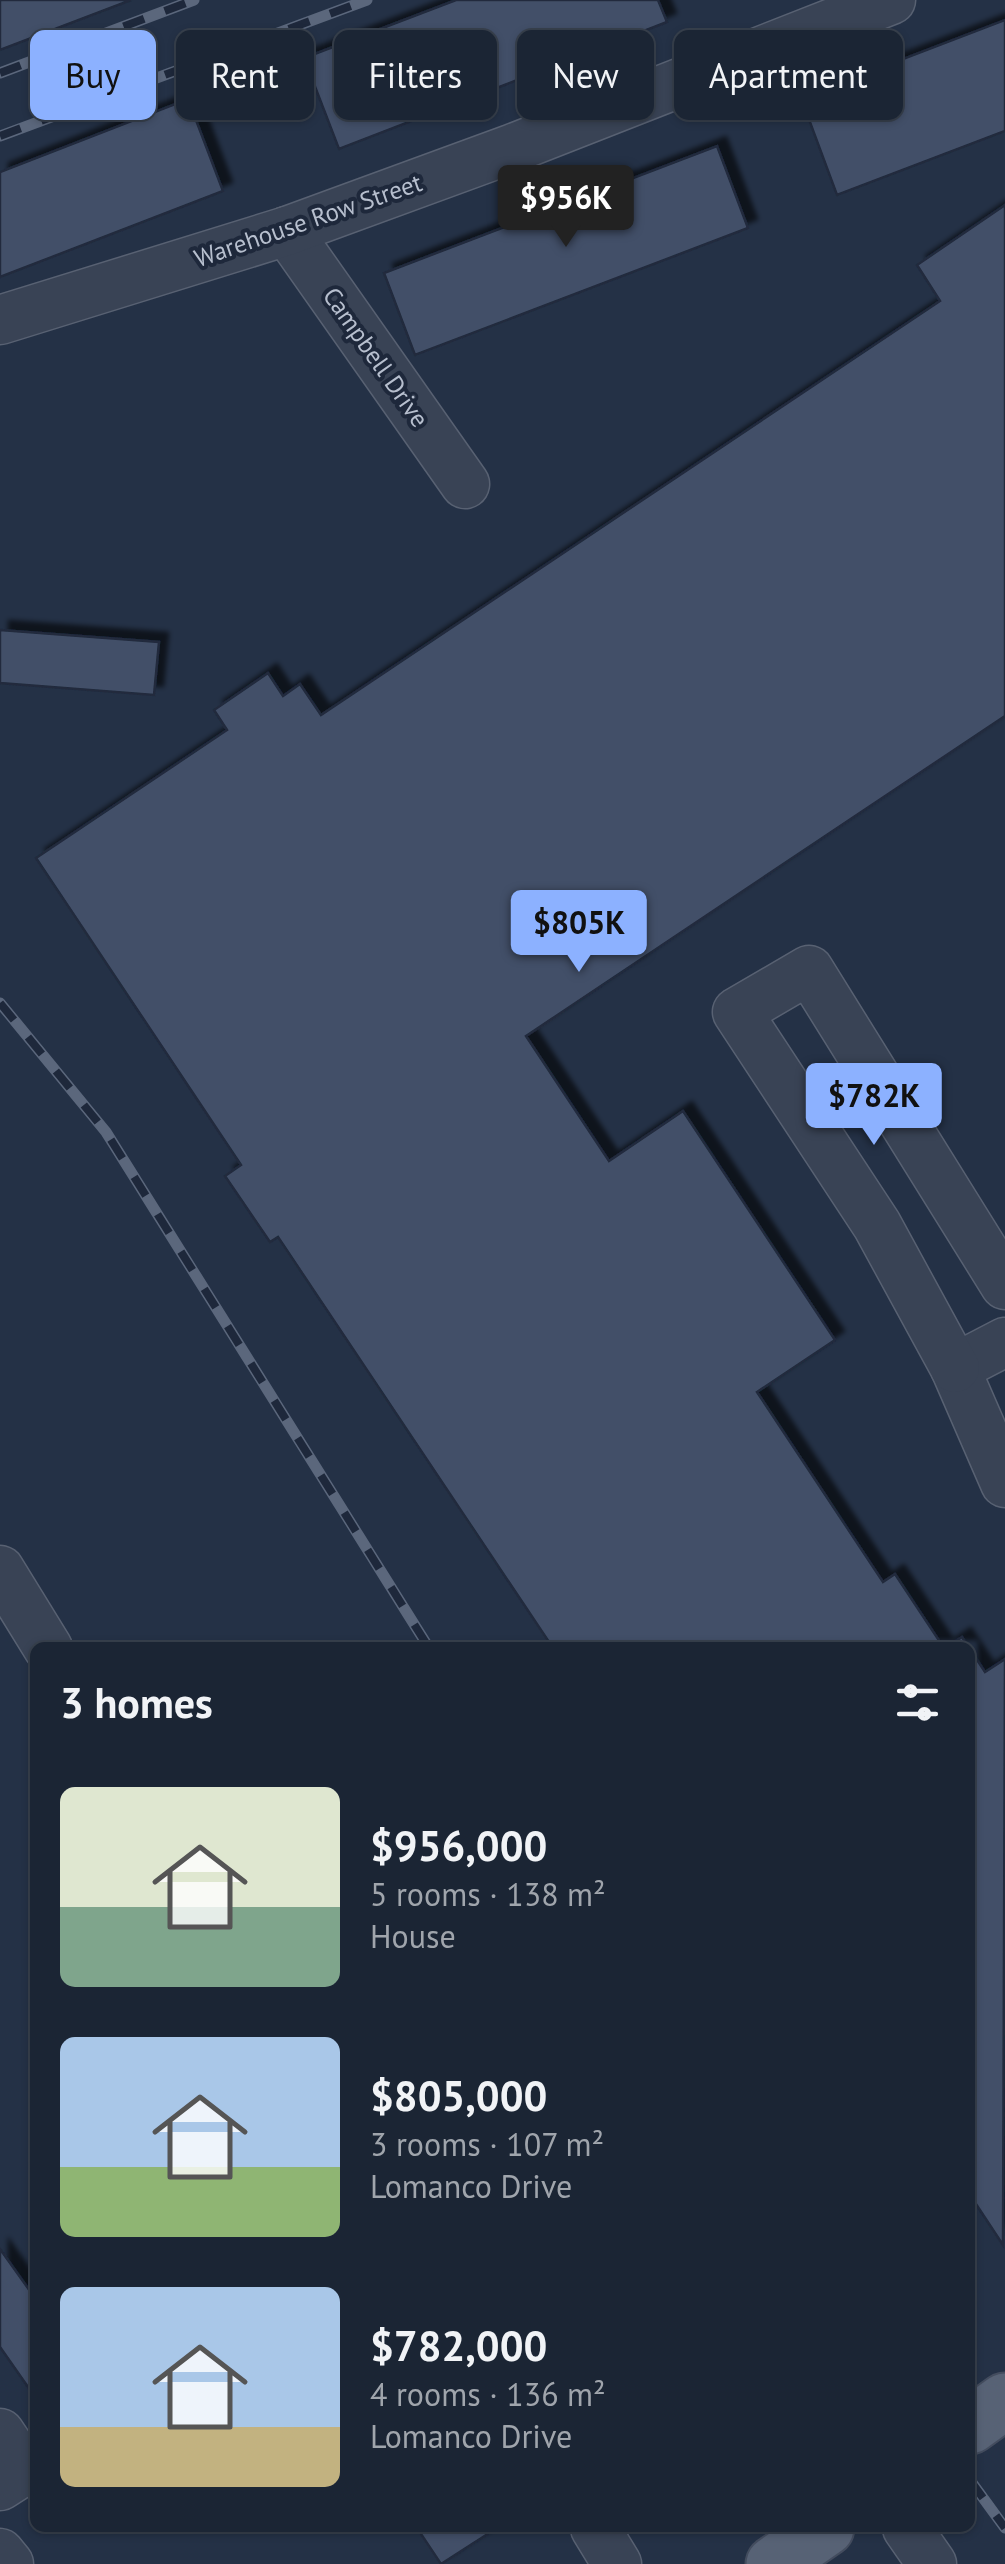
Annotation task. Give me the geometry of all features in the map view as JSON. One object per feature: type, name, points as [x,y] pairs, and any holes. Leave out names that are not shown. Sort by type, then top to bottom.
[{"type":"main road","points":[[975,2422],[1005,2401]]},
{"type":"main road","points":[[774,2564],[820,2532]]},
{"type":"street","name":"Warehouse Row Street","points":[[0,320],[287,230],[511,149],[890,0]]},
{"type":"street","name":"Campbell Drive","points":[[287,230],[465,484]]},
{"type":"street","points":[[1005,1284],[809,970],[738,1012],[877,1224],[955,1368],[1005,1484]]},
{"type":"street","points":[[955,1368],[1005,1342]]},
{"type":"street","points":[[0,1570],[44,1642]]},
{"type":"street","points":[[0,2433],[25,2470],[0,2486]]},
{"type":"street","points":[[597,2532],[617,2564]]},
{"type":"street","points":[[910,2532],[932,2564]]},
{"type":"street","points":[[0,2553],[8,2564]]},
{"type":"building","points":[[0,0],[131,0],[52,30],[30,30],[30,39],[0,50]]},
{"type":"building","points":[[456,0],[658,0],[667,22],[646,30],[517,30],[517,80],[497,88],[497,30],[377,30]]},
{"type":"building","points":[[1005,20],[1005,131],[837,195],[809,120],[903,120],[903,59]]},
{"type":"building","points":[[334,47],[334,120],[414,120],[339,149],[314,84],[314,54]]},
{"type":"building","points":[[176,104],[176,120],[196,120],[223,191],[0,277],[0,172],[134,120],[156,120],[156,111]]},
{"type":"building","points":[[717,146],[748,228],[415,355],[384,273]]},
{"type":"building","points":[[1005,205],[1005,716],[526,1036],[609,1161],[683,1111],[835,1340],[757,1392],[883,1582],[895,1574],[940,1642],[549,1642],[278,1237],[270,1242],[225,1176],[241,1165],[36,858],[227,730],[214,710],[268,673],[283,696],[300,684],[321,715],[940,301],[917,265]]},
{"type":"building","points":[[0,630],[159,642],[154,695],[0,683]]},
{"type":"building","points":[[975,1657],[985,1672],[1005,1659],[1003,2245],[975,2203]]},
{"type":"building","points":[[0,2249],[30,2291],[30,2390],[0,2347]]},
{"type":"building","points":[[420,2532],[491,2532],[441,2564]]},
{"type":"railway","points":[[0,73],[194,0]]},
{"type":"railway","points":[[0,136],[367,0]]},
{"type":"railway","points":[[0,1003],[106,1132],[425,1642]]},
{"type":"railway","points":[[975,2487],[1005,2528]]}]
